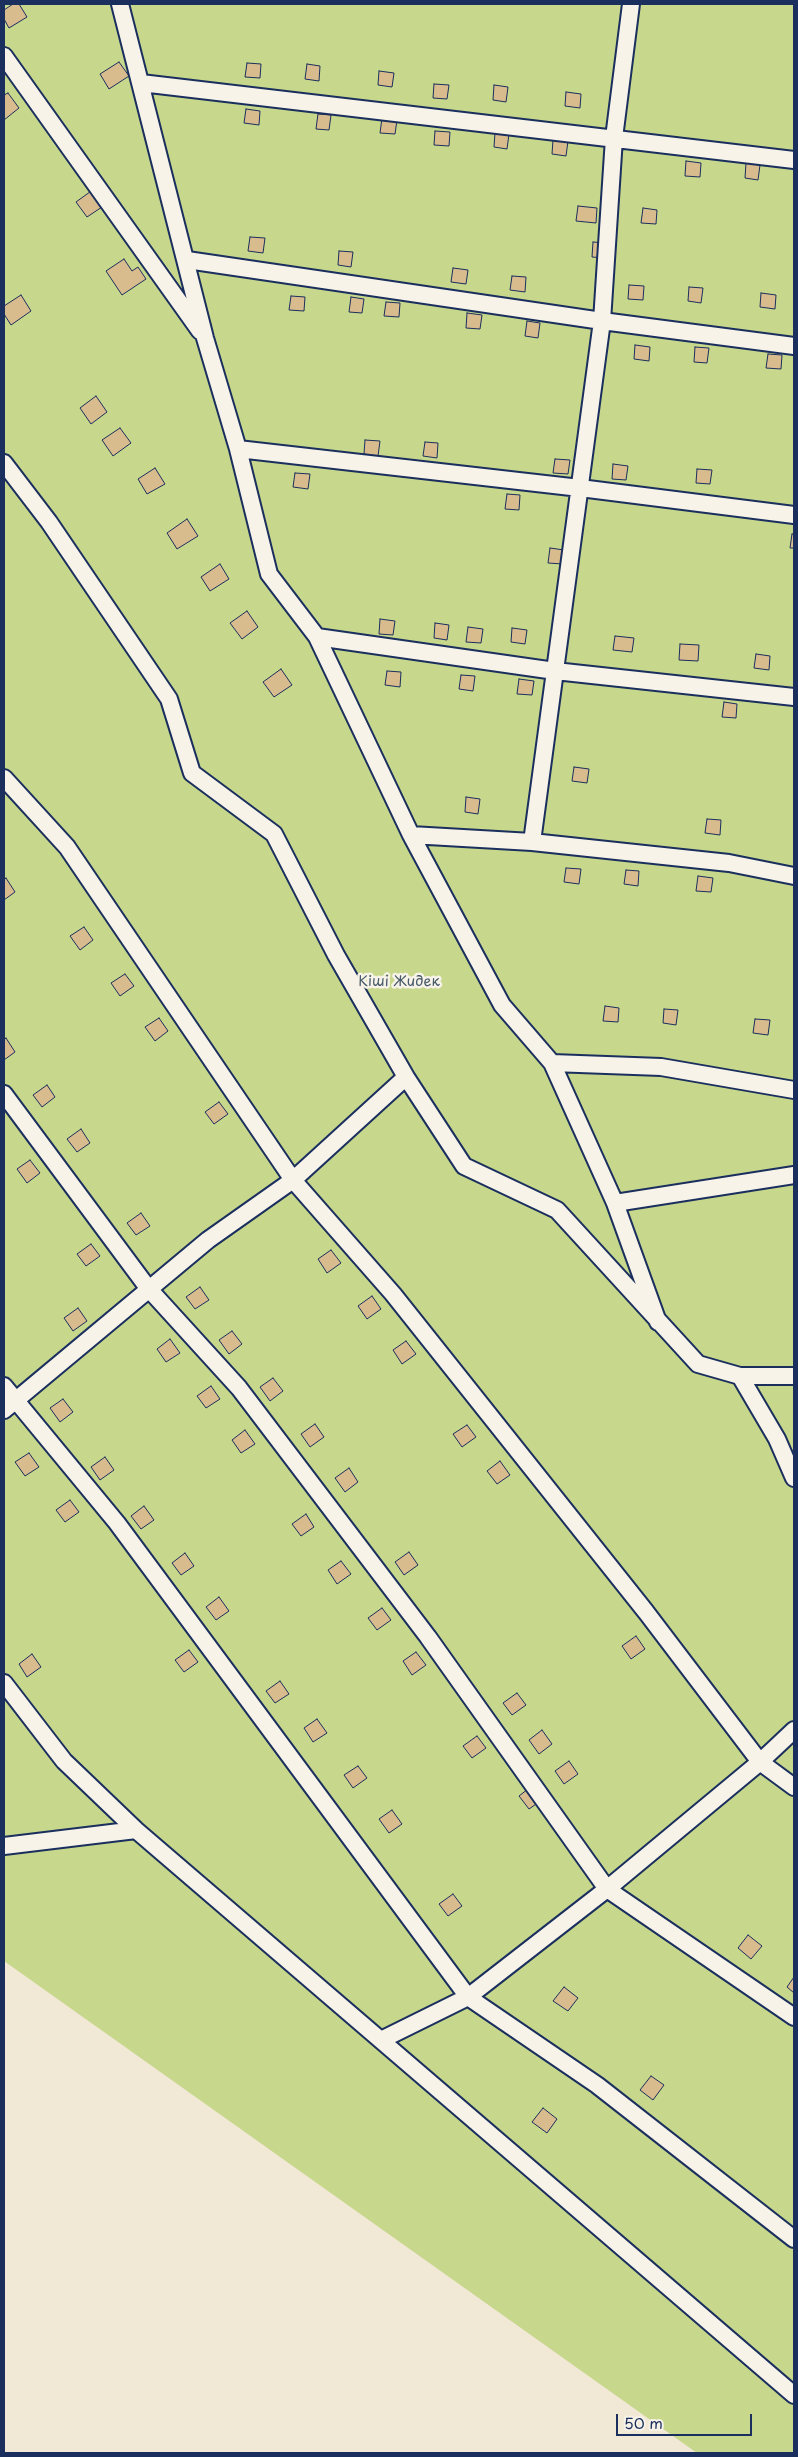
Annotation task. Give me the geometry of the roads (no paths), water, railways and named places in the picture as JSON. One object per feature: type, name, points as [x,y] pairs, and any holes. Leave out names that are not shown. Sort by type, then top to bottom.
[{"type":"street","points":[[120,4],[142,83],[205,338],[238,449],[269,574],[317,636],[411,835],[502,1005],[552,1063],[615,1203],[658,1322]]},
{"type":"street","points":[[532,842],[602,321],[614,138],[631,4]]},
{"type":"street","points":[[4,56],[205,338]]},
{"type":"street","points":[[142,83],[794,160]]},
{"type":"street","points":[[187,260],[602,321],[794,346]]},
{"type":"street","points":[[238,449],[580,488],[794,515]]},
{"type":"street","points":[[4,463],[49,522],[169,699],[192,773],[274,834],[336,955],[406,1077],[464,1166],[557,1210],[698,1364],[740,1376],[794,1376]]},
{"type":"street","points":[[317,636],[555,671],[794,697]]},
{"type":"street","points":[[4,778],[67,847],[293,1180],[399,1302],[646,1612],[760,1762],[794,1787]]},
{"type":"street","points":[[411,835],[532,842],[730,863],[794,876]]},
{"type":"street","points":[[552,1063],[661,1067],[794,1090]]},
{"type":"street","points":[[10,1405],[148,1288],[208,1240],[293,1180],[406,1077]]},
{"type":"street","points":[[4,1094],[148,1288],[245,1396],[428,1637],[608,1889],[794,2017]]},
{"type":"street","points":[[615,1203],[794,1175]]},
{"type":"street","points":[[740,1376],[777,1439],[794,1478]]},
{"type":"street","points":[[4,1386],[10,1405],[117,1523],[468,1997],[597,2085],[794,2239]]},
{"type":"street","points":[[4,1683],[64,1762],[136,1830],[794,2395]]},
{"type":"street","points":[[382,2040],[468,1997],[608,1889],[760,1762],[794,1730]]},
{"type":"street","points":[[4,1846],[136,1830]]},
{"type":"park label","name":"Кіші Жидек","points":[[399,982]]}]
